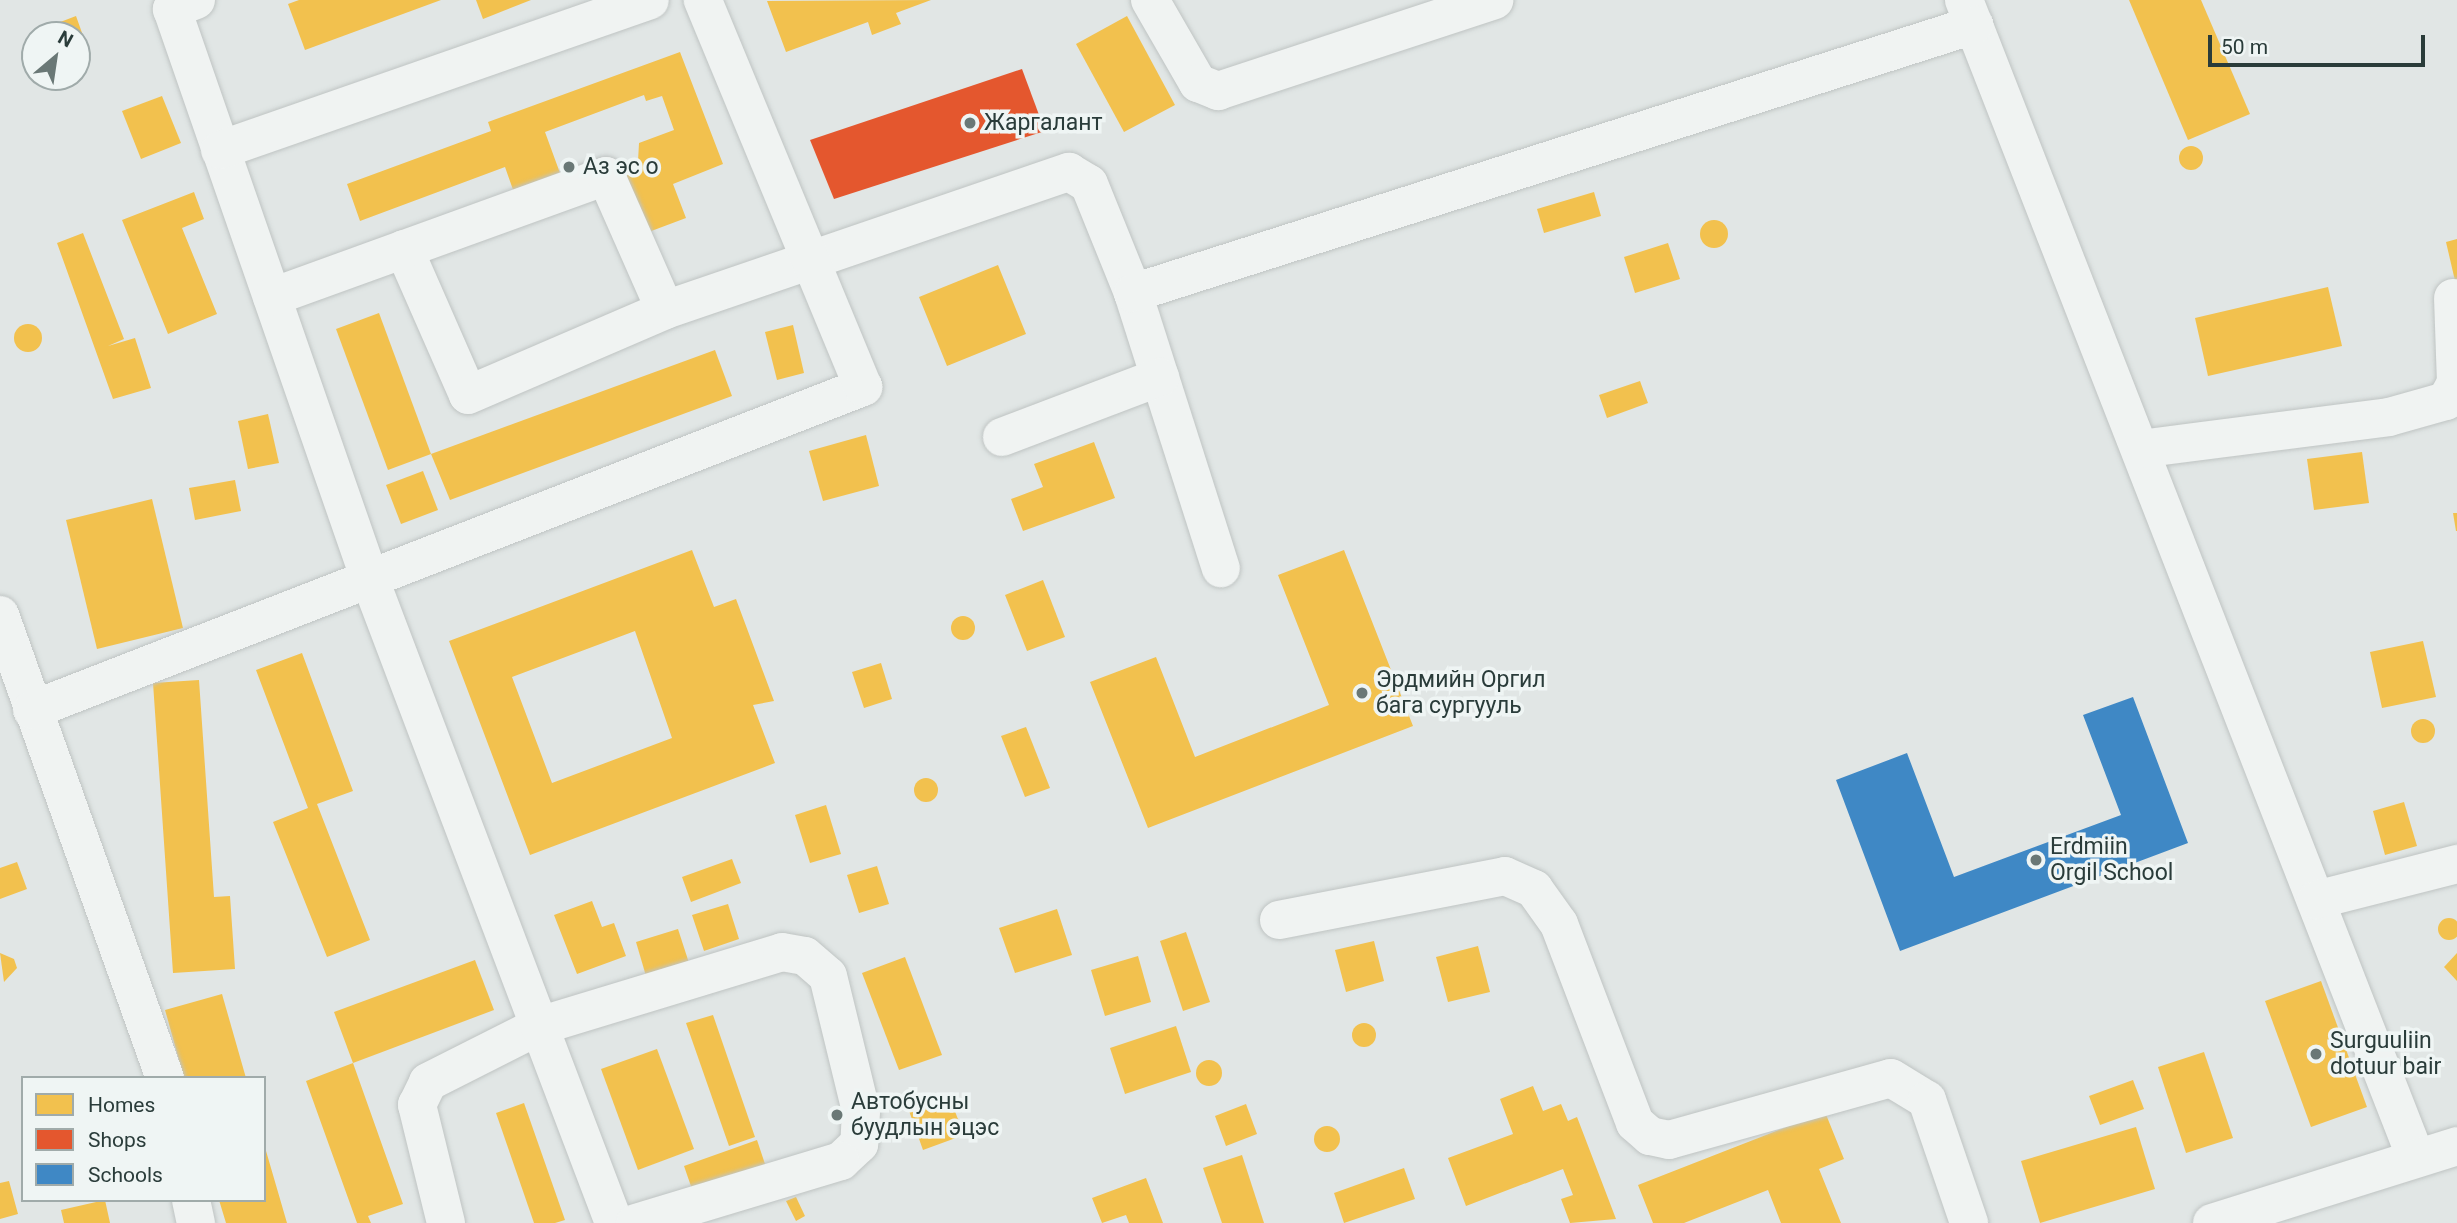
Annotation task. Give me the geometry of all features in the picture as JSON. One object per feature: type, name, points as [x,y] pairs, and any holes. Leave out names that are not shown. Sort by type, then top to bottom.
[{"type":"street","points":[[196,0],[172,9],[220,150],[369,578],[614,1223]]},
{"type":"street","points":[[220,150],[650,0]]},
{"type":"street","points":[[32,710],[863,387],[704,0]]},
{"type":"street","points":[[1150,0],[1198,83],[1218,91],[1494,0]]},
{"type":"street","points":[[1133,293],[1969,13],[2416,1157]]},
{"type":"street","points":[[404,249],[468,395],[665,310],[1069,173],[1089,184],[1133,293],[1221,568]]},
{"type":"street","points":[[271,297],[606,176],[665,310]]},
{"type":"street","points":[[2140,449],[2389,417],[2446,401],[2456,383],[2453,298]]},
{"type":"street","points":[[1002,437],[1160,377]]},
{"type":"street","points":[[0,615],[164,1076]]},
{"type":"street","points":[[2316,900],[2457,864]]},
{"type":"street","points":[[1279,920],[1505,876],[1534,889],[1559,924],[1635,1123],[1650,1136],[1669,1140],[1891,1078],[1912,1085],[1927,1100],[1969,1223]]},
{"type":"street","points":[[446,1223],[417,1105],[428,1082],[449,1067],[539,1026],[782,952],[806,956],[828,976],[862,1111],[859,1144],[841,1161],[635,1223]]},
{"type":"street","points":[[2211,1223],[2457,1146]]},
{"type":"street","points":[[191,1202],[196,1223]]},
{"type":"building: Homes","points":[[299,0],[441,0],[305,50],[288,4]]},
{"type":"building: Homes","points":[[476,0],[531,0],[483,19]]},
{"type":"building: Homes","points":[[931,0],[896,13],[901,24],[872,35],[868,22],[786,52],[767,1]]},
{"type":"building: Homes","points":[[2129,0],[2201,0],[2250,114],[2188,140]]},
{"type":"building: Homes","points":[[76,16],[78,21],[63,21]]},
{"type":"building: Homes","points":[[1127,16],[1175,105],[1124,132],[1076,44]]},
{"type":"building: Homes","points":[[680,52],[723,164],[673,184],[686,218],[646,233],[621,168],[638,161],[639,143],[674,130],[662,96],[646,101],[644,95],[545,132],[564,184],[517,201],[505,167],[360,221],[347,184],[491,131],[488,122]]},
{"type":"building: Homes","points":[[162,96],[181,143],[141,159],[122,111]]},
{"type":"building: Homes","points":[[2191,146],[2200,149],[2203,158],[2200,167],[2191,170],[2182,167],[2179,158],[2182,149]]},
{"type":"building: Homes","points":[[194,192],[204,219],[182,228],[217,314],[168,334],[122,220]]},
{"type":"building: Homes","points":[[1594,192],[1601,216],[1544,233],[1537,209]]},
{"type":"building: Homes","points":[[1714,220],[1724,224],[1728,234],[1724,244],[1714,248],[1704,244],[1700,234],[1704,224]]},
{"type":"building: Homes","points":[[83,233],[124,339],[108,346],[135,338],[151,388],[113,399],[57,243]]},
{"type":"building: Homes","points":[[2457,239],[2457,285],[2456,285],[2446,242]]},
{"type":"building: Homes","points":[[1668,243],[1680,279],[1635,293],[1624,257]]},
{"type":"building: Homes","points":[[998,265],[1026,334],[947,366],[919,297]]},
{"type":"building: Homes","points":[[2328,287],[2342,346],[2208,376],[2195,318]]},
{"type":"building: Homes","points":[[379,313],[431,454],[388,470],[336,329]]},
{"type":"building: Homes","points":[[28,324],[38,328],[42,338],[38,348],[28,352],[18,348],[14,338],[18,328]]},
{"type":"building: Homes","points":[[793,325],[804,373],[777,380],[765,332]]},
{"type":"building: Homes","points":[[715,350],[732,396],[450,500],[431,454]]},
{"type":"building: Homes","points":[[1640,381],[1648,403],[1607,418],[1599,395]]},
{"type":"building: Homes","points":[[268,414],[279,463],[248,469],[238,421]]},
{"type":"building: Homes","points":[[866,435],[879,486],[823,501],[809,451]]},
{"type":"building: Homes","points":[[1094,442],[1115,498],[1023,531],[1011,499],[1043,487],[1034,464]]},
{"type":"building: Homes","points":[[2362,452],[2369,503],[2314,510],[2307,459]]},
{"type":"building: Homes","points":[[423,471],[438,510],[401,524],[386,485]]},
{"type":"building: Homes","points":[[235,480],[241,511],[195,520],[189,488]]},
{"type":"building: Homes","points":[[152,499],[183,628],[97,649],[66,520]]},
{"type":"building: Homes","points":[[2453,513],[2457,513],[2457,531],[2456,531]]},
{"type":"building: Homes","points":[[692,550],[714,607],[736,599],[774,701],[753,705],[775,763],[530,855],[449,641]],"holes":[[[635,631],[672,738],[552,783],[512,677]]]},
{"type":"building: Homes","name":"Эрдмийн Оргил бага сургууль","points":[[1344,550],[1413,726],[1148,828],[1090,682],[1156,657],[1195,757],[1329,705],[1278,575]]},
{"type":"building: Homes","points":[[1043,580],[1065,637],[1027,651],[1005,595]]},
{"type":"building: Homes","points":[[963,616],[974,623],[975,628],[968,639],[963,640],[952,633],[951,628],[958,617]]},
{"type":"building: Homes","points":[[2423,641],[2436,697],[2382,708],[2370,652]]},
{"type":"building: Homes","points":[[302,653],[353,791],[317,804],[370,940],[327,957],[273,822],[308,808],[256,670]]},
{"type":"building: Homes","points":[[881,663],[892,699],[864,708],[852,672]]},
{"type":"building: Homes","points":[[199,680],[214,897],[230,896],[235,969],[173,973],[153,683]]},
{"type":"building: Homes","points":[[2423,719],[2431,723],[2435,731],[2431,739],[2423,743],[2415,739],[2411,731],[2415,723]]},
{"type":"building: Homes","points":[[1026,727],[1050,788],[1025,797],[1001,736]]},
{"type":"building: Homes","points":[[926,778],[935,781],[938,790],[935,799],[926,802],[917,799],[914,790],[917,781]]},
{"type":"building: Homes","points":[[2404,802],[2417,846],[2385,855],[2373,811]]},
{"type":"building: Homes","points":[[826,805],[841,854],[810,863],[795,815]]},
{"type":"building: Homes","points":[[732,859],[741,883],[691,902],[682,877]]},
{"type":"building: Homes","points":[[17,862],[27,889],[0,899],[0,868]]},
{"type":"building: Homes","points":[[877,866],[889,904],[859,913],[847,875]]},
{"type":"building: Homes","points":[[592,901],[602,927],[614,923],[626,956],[577,974],[554,915]]},
{"type":"building: Homes","points":[[728,904],[739,939],[704,951],[692,915]]},
{"type":"building: Homes","points":[[1057,909],[1072,955],[1015,973],[999,928]]},
{"type":"building: Homes","points":[[2449,918],[2457,921],[2457,937],[2449,940],[2441,937],[2438,929],[2441,921]]},
{"type":"building: Homes","points":[[678,929],[689,963],[646,976],[636,942]]},
{"type":"building: Homes","points":[[1186,932],[1210,1002],[1183,1011],[1160,941]]},
{"type":"building: Homes","points":[[1374,941],[1384,981],[1346,992],[1335,950]]},
{"type":"building: Homes","points":[[1478,946],[1490,992],[1448,1002],[1436,957]]},
{"type":"building: Homes","points":[[0,953],[14,959],[17,968],[4,982]]},
{"type":"building: Homes","points":[[2457,953],[2457,981],[2444,967]]},
{"type":"building: Homes","points":[[1138,956],[1151,1002],[1105,1016],[1091,970]]},
{"type":"building: Homes","points":[[905,957],[942,1055],[899,1070],[862,973]]},
{"type":"building: Homes","points":[[475,960],[494,1010],[353,1063],[334,1012]]},
{"type":"building: Homes","name":"Surguuliin dotuur bair","points":[[2321,981],[2367,1107],[2311,1127],[2265,1001]]},
{"type":"building: Homes","points":[[222,994],[245,1076],[183,1076],[165,1010]]},
{"type":"building: Homes","points":[[713,1015],[755,1137],[729,1146],[686,1023]]},
{"type":"building: Homes","points":[[1364,1023],[1375,1030],[1376,1035],[1369,1046],[1364,1047],[1353,1040],[1352,1035],[1359,1024]]},
{"type":"building: Homes","points":[[1176,1026],[1191,1072],[1125,1094],[1110,1048]]},
{"type":"building: Homes","points":[[657,1049],[694,1149],[638,1170],[601,1069]]},
{"type":"building: Homes","points":[[2204,1052],[2233,1138],[2186,1153],[2158,1067]]},
{"type":"building: Homes","points":[[1209,1060],[1218,1064],[1222,1073],[1218,1082],[1209,1086],[1200,1082],[1196,1073],[1200,1064]]},
{"type":"building: Homes","points":[[353,1063],[403,1204],[368,1216],[371,1223],[357,1223],[306,1081]]},
{"type":"building: Homes","points":[[2133,1080],[2144,1109],[2100,1125],[2089,1096]]},
{"type":"building: Homes","points":[[1533,1086],[1543,1111],[1561,1104],[1568,1121],[1577,1117],[1616,1219],[1570,1223],[1561,1199],[1573,1195],[1563,1169],[1466,1206],[1448,1158],[1513,1134],[1500,1099]]},
{"type":"building: Homes","points":[[948,1093],[964,1135],[923,1150],[908,1108]]},
{"type":"building: Homes","points":[[524,1103],[565,1220],[534,1223],[496,1113]]},
{"type":"building: Homes","points":[[1246,1104],[1257,1134],[1226,1146],[1215,1116]]},
{"type":"building: Homes","points":[[1825,1112],[1844,1159],[1819,1169],[1841,1223],[1781,1223],[1768,1190],[1684,1223],[1653,1223],[1638,1185]]},
{"type":"building: Homes","points":[[1327,1126],[1336,1130],[1340,1139],[1336,1148],[1327,1152],[1318,1148],[1314,1139],[1318,1130]]},
{"type":"building: Homes","points":[[2136,1127],[2155,1189],[2040,1223],[2021,1161]]},
{"type":"building: Homes","points":[[757,1140],[766,1167],[693,1192],[684,1166]]},
{"type":"building: Homes","points":[[266,1151],[287,1223],[226,1223],[220,1202],[266,1202]]},
{"type":"building: Homes","points":[[1242,1155],[1264,1223],[1222,1223],[1203,1168]]},
{"type":"building: Homes","points":[[1404,1168],[1415,1199],[1344,1223],[1334,1193]]},
{"type":"building: Homes","points":[[1146,1178],[1163,1223],[1129,1223],[1126,1215],[1102,1223],[1092,1198]]},
{"type":"building: Homes","points":[[9,1181],[18,1214],[0,1219],[0,1183]]},
{"type":"building: Homes","points":[[796,1197],[805,1216],[796,1221],[786,1201]]},
{"type":"building: Homes","points":[[105,1202],[110,1223],[64,1223],[61,1210]]},
{"type":"building: Shops","points":[[1022,69],[1045,131],[834,199],[810,140]]},
{"type":"building: Schools","points":[[2133,697],[2188,843],[1900,951],[1836,780],[1907,753],[1954,877],[2121,815],[2083,715]]},
{"type":"place","name":"Жаргалант","points":[[970,123]]},
{"type":"place","name":"Аз эс о","points":[[569,167]]},
{"type":"place","name":"Эрдмийн Оргил бага сургууль","points":[[1362,693]]},
{"type":"place","name":"Erdmiin Orgil School","points":[[2036,860]]},
{"type":"place","name":"Surguuliin dotuur bair","points":[[2316,1054]]},
{"type":"place","name":"Автобусны буудлын эцэс","points":[[837,1115]]}]
